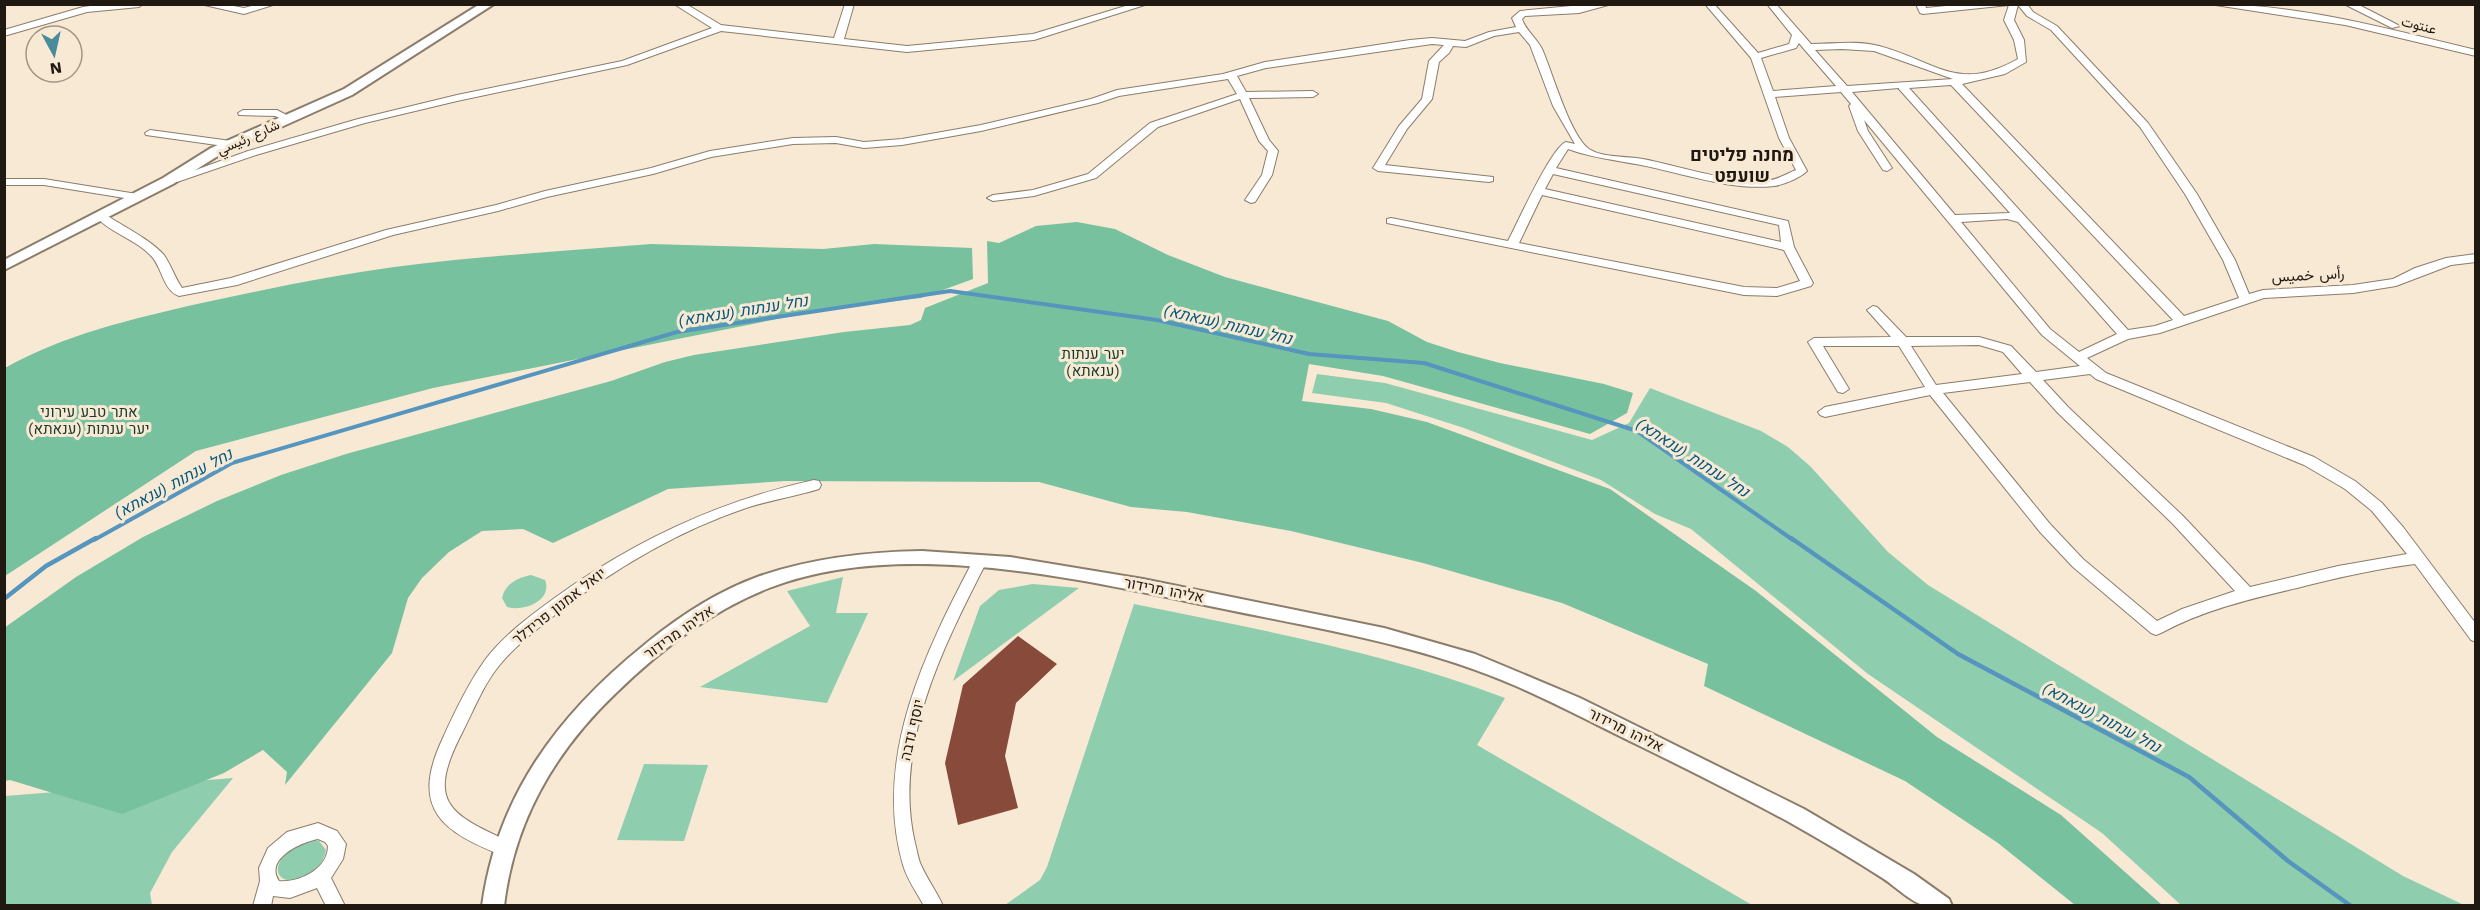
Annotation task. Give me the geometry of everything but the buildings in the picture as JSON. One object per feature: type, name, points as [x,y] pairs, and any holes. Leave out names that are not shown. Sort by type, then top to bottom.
[{"type":"street","points":[[4,33],[73,8],[140,4]]},
{"type":"street","points":[[204,4],[244,11],[272,4]]},
{"type":"street","name":"شارع رئيسي","points":[[4,266],[220,156],[231,144],[348,92],[489,4]]},
{"type":"street","points":[[678,4],[718,28],[907,49],[1034,37],[1144,4]]},
{"type":"street","points":[[838,42],[850,4]]},
{"type":"street","points":[[1585,151],[1575,140],[1547,77],[1542,55],[1530,36],[1521,29],[1517,18],[1523,13],[1579,10],[1608,4]]},
{"type":"street","points":[[1512,245],[1550,170],[1566,146],[1701,176],[1743,182],[1774,183],[1802,171],[1784,138],[1756,57],[1709,4]]},
{"type":"street","points":[[1771,4],[1848,93],[2046,332],[2102,376],[2309,461],[2350,485],[2377,507],[2475,636]]},
{"type":"street","points":[[1920,4],[1923,11],[2005,4]]},
{"type":"street","points":[[1770,94],[1848,93],[1960,82],[1997,75],[2023,60],[2019,41],[2008,22],[2008,15],[2014,4]]},
{"type":"street","points":[[2022,4],[2030,14],[2054,28],[2144,125],[2191,194],[2229,260],[2246,301]]},
{"type":"street","name":"عنتوت","points":[[2213,4],[2345,22],[2475,51]]},
{"type":"street","points":[[2348,4],[2403,29],[2475,51]]},
{"type":"street","points":[[220,156],[457,98],[624,63],[718,28]]},
{"type":"street","points":[[102,217],[159,257],[168,277],[179,292],[233,282],[390,232],[498,208],[545,194],[652,171],[710,154],[793,141],[836,140],[864,145],[902,142],[981,128],[1095,101],[1117,93],[1151,90],[1230,75],[1265,65],[1377,47],[1432,41],[1466,44],[1492,34],[1521,29]]},
{"type":"street","points":[[1756,57],[1793,46],[1797,35]]},
{"type":"street","points":[[1450,42],[1446,51],[1434,62],[1427,99],[1403,128],[1378,168],[1489,179]]},
{"type":"street","points":[[1807,46],[1873,47],[1916,60],[1960,82],[2181,321]]},
{"type":"street","points":[[1230,75],[1243,95],[1264,141],[1273,151],[1267,175],[1251,200]]},
{"type":"street","points":[[1903,87],[2125,335]]},
{"type":"street","points":[[1848,93],[1863,131],[1887,168]]},
{"type":"street","points":[[993,198],[1034,194],[1092,176],[1154,125],[1188,112],[1243,95],[1313,94]]},
{"type":"street","points":[[243,113],[277,113],[289,119]]},
{"type":"street","points":[[150,133],[231,144]]},
{"type":"street","points":[[1391,220],[1744,291],[1777,292],[1807,283],[1788,247],[1784,223],[1550,170]]},
{"type":"street","points":[[4,182],[44,182],[137,197]]},
{"type":"street","points":[[1539,191],[1788,247]]},
{"type":"street","points":[[1952,219],[2007,216],[2022,220]]},
{"type":"street","name":"رأس خميس","points":[[2077,358],[2125,335],[2156,330],[2263,294],[2353,289],[2396,282],[2419,271],[2450,261],[2475,258]]},
{"type":"street","points":[[1873,310],[1902,341],[1933,390],[2054,537],[2078,563],[2156,629],[2172,620],[2247,594],[2337,572],[2418,558]]},
{"type":"street","points":[[1843,389],[1814,342],[1979,340],[2007,349],[2031,376],[2178,520],[2247,594]]},
{"type":"street","points":[[1825,412],[1933,390],[2092,369]]},
{"type":"street","name":"יואל אמנון פרידלר","points":[[504,848],[469,830],[446,814],[436,790],[437,778],[453,732],[495,659],[519,634],[584,584],[649,545],[717,513],[757,498],[814,485]]},
{"type":"street","name":"אליהו מרידור","points":[[493,906],[504,848],[539,773],[556,745],[579,716],[632,666],[700,615],[735,593],[762,582],[793,572],[861,560],[929,556],[1096,578],[1212,599],[1403,639],[1492,667],[1703,767],[1852,846],[1896,872],[1941,906]]},
{"type":"street","name":"יוסף נדבה","points":[[934,906],[920,882],[904,833],[902,779],[905,754],[917,703],[958,602],[980,561]]},
{"type":"street","points":[[262,906],[268,882],[266,873],[268,863],[282,845],[305,832],[328,832],[334,838],[337,846],[336,856],[321,877],[297,889],[274,888],[268,882]]},
{"type":"street","points":[[321,877],[336,906]]},
{"type":"green space","name":"יער ענתות (ענאתא)","points":[[1077,222],[1115,229],[1168,255],[1225,277],[1388,321],[1427,342],[1458,352],[1604,384],[1633,393],[1627,413],[1590,434],[1383,376],[1309,364],[1302,401],[1371,409],[1427,422],[1610,489],[1756,591],[1937,737],[2061,815],[2162,905],[2075,905],[1998,843],[1905,781],[1704,686],[1708,664],[1562,603],[1423,563],[1291,531],[1187,512],[1131,507],[1039,482],[785,481],[668,489],[553,543],[523,529],[482,531],[449,552],[422,578],[408,598],[392,653],[285,785],[287,772],[263,750],[224,773],[122,814],[10,780],[5,781],[4,628],[76,577],[143,537],[217,501],[281,475],[346,454],[611,381],[665,362],[694,355],[844,332],[910,325],[921,320],[925,308],[988,283],[987,241],[999,243],[1036,226]]},
{"type":"green space","name":"אתר טבע עירוני יער ענתות (ענאתא)","points":[[651,244],[823,249],[874,244],[972,248],[973,279],[921,298],[827,309],[433,388],[196,451],[5,576],[5,368],[27,356],[74,337],[123,322],[197,304],[320,279],[458,260]]},
{"type":"green space","points":[[1317,374],[1385,383],[1592,440],[1629,423],[1650,388],[1761,431],[1788,447],[1810,466],[1888,552],[1928,585],[2403,876],[2464,905],[2181,905],[2102,833],[1868,674],[1691,529],[1655,514],[1601,480],[1464,428],[1386,403],[1312,393]]},
{"type":"green space","points":[[531,575],[545,580],[545,594],[528,606],[507,607],[502,598],[509,585]]},
{"type":"green space","points":[[843,577],[836,613],[868,613],[827,703],[700,687],[810,626],[787,591]]},
{"type":"green space","points":[[1033,584],[1079,588],[953,681],[980,606],[999,590]]},
{"type":"green space","points":[[1134,604],[1368,655],[1505,698],[1477,745],[1752,905],[1005,905],[1040,880],[1047,867]]},
{"type":"green space","points":[[644,764],[708,765],[684,841],[617,840]]},
{"type":"green space","points":[[233,778],[172,852],[150,893],[152,905],[5,906],[5,796]]},
{"type":"green space","points":[[313,840],[319,841],[326,850],[317,868],[305,878],[291,881],[284,879],[278,871],[280,861],[297,845]]},
{"type":"waterway","name":"נחל ענתות (ענאתא)","points":[[94,540],[232,463],[677,332],[950,291],[1157,320],[1309,354],[1424,363],[1637,431],[1793,540]]},
{"type":"waterway","name":"נחל ענתות (ענאתא)","points":[[4,599],[46,566],[96,538]]},
{"type":"waterway","name":"נחל ענתות (ענאתא)","points":[[1791,538],[1958,654],[2189,777],[2288,861],[2351,906]]},
{"type":"district","name":"מחנה פליטים שועפט","points":[[1742,165]]}]
